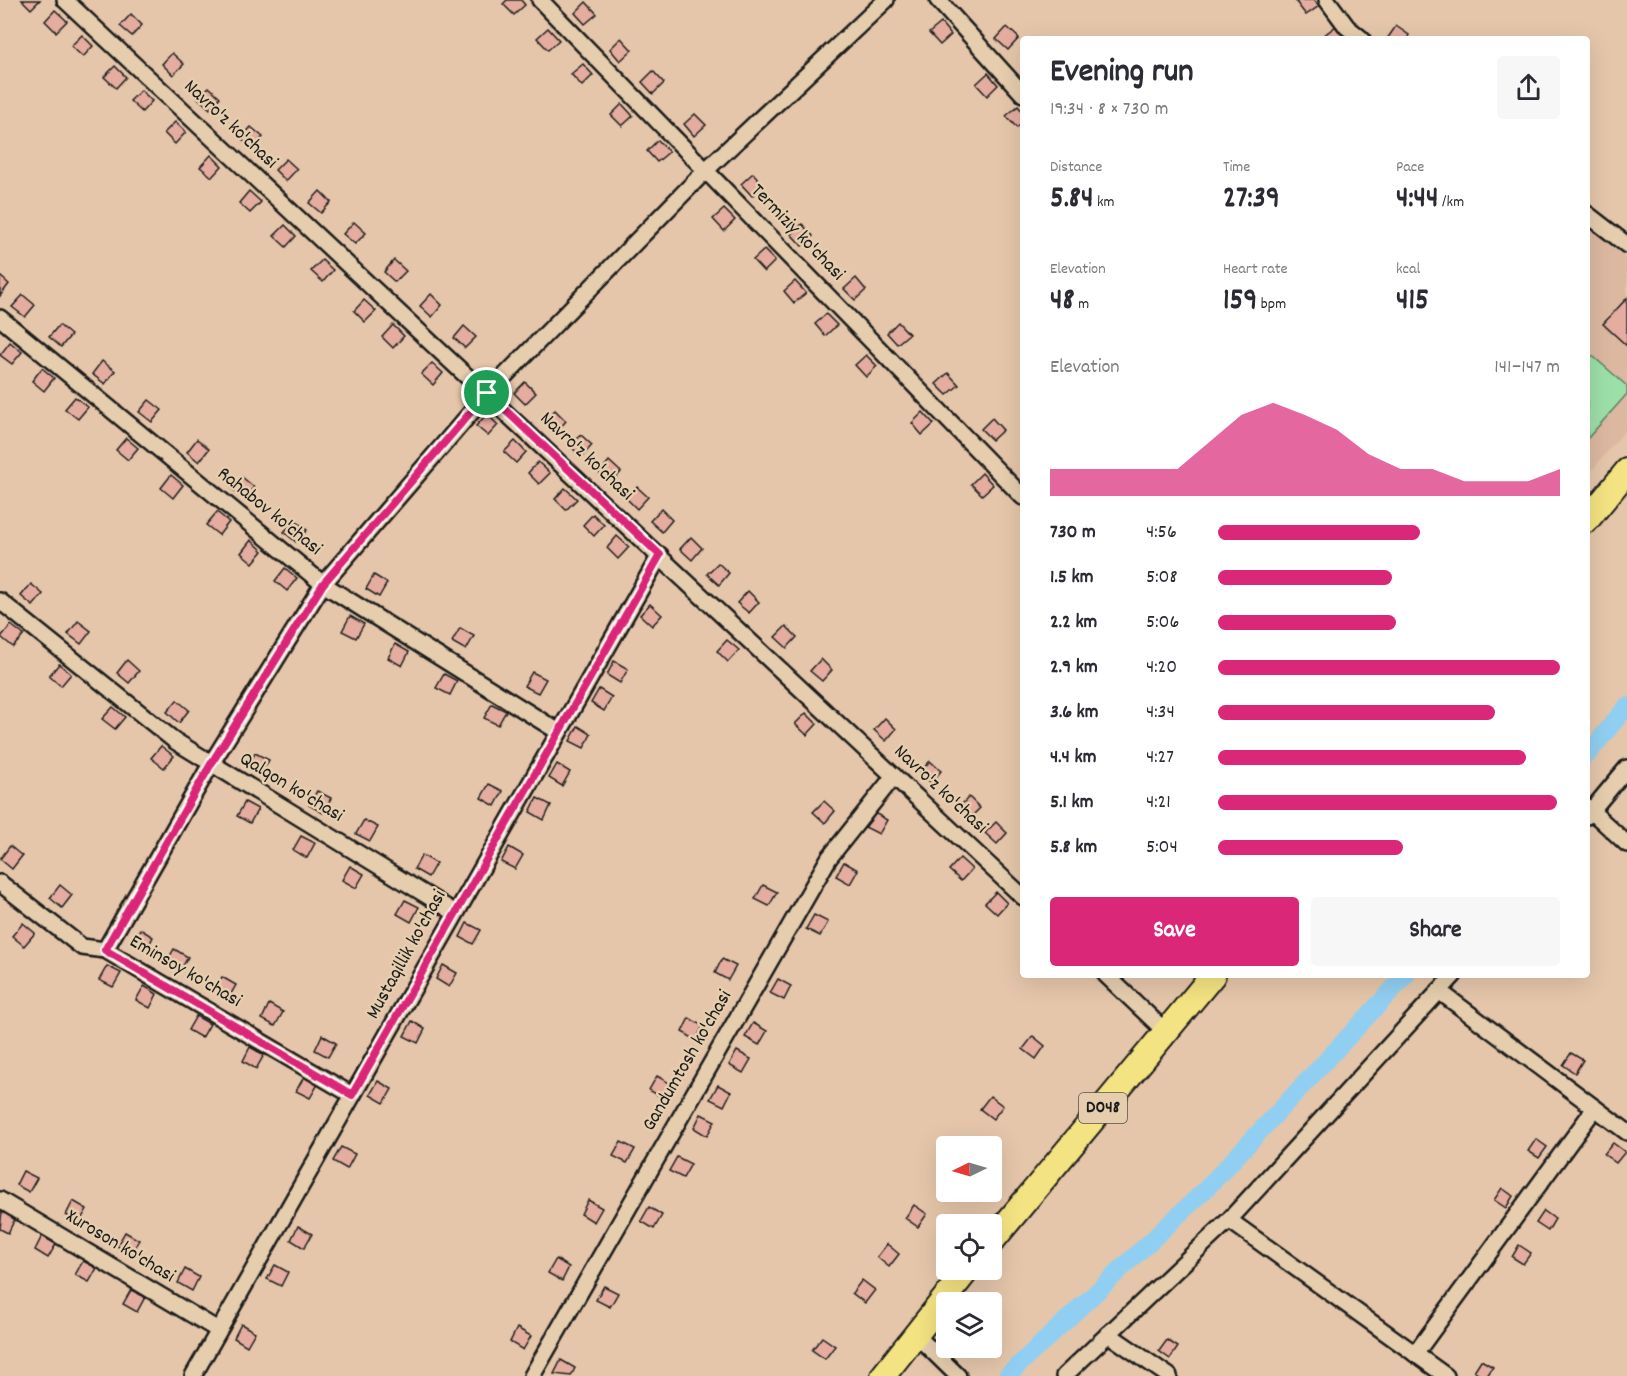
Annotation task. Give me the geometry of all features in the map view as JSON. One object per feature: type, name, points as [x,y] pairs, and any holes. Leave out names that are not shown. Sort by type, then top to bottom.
[{"type":"main road","points":[[1590,516],[1627,471]]},
{"type":"main road","name":"D048","points":[[1002,1229],[1211,978]]},
{"type":"main road","points":[[883,1376],[959,1280]]},
{"type":"street","name":"Navro'z ko'chasi","points":[[65,0],[1020,894]]},
{"type":"street","name":"Termiziy ko'chasi","points":[[540,0],[1020,493]]},
{"type":"street","points":[[105,950],[211,764],[323,584],[487,393],[706,170],[886,0]]},
{"type":"street","points":[[938,0],[1020,91]]},
{"type":"street","points":[[1327,0],[1347,27],[1358,36]]},
{"type":"street","points":[[1590,216],[1627,245]]},
{"type":"street","name":"Rahabov ko'chasi","points":[[0,318],[323,584],[559,732]]},
{"type":"street","name":"Mustaqillik ko'chasi","points":[[193,1376],[454,912],[660,555]]},
{"type":"street","name":"Qalqon ko'chasi","points":[[0,601],[174,741],[454,912]]},
{"type":"street","points":[[1590,810],[1627,768]]},
{"type":"street","name":"Gandumtosh ko'chasi","points":[[532,1376],[829,858],[894,776]]},
{"type":"street","points":[[1590,814],[1627,844]]},
{"type":"street","name":"Eminsoy ko'chasi","points":[[0,884],[82,947],[105,950],[352,1095]]},
{"type":"street","points":[[1109,978],[1167,1032]]},
{"type":"street","points":[[1064,1376],[1229,1220],[1451,978]]},
{"type":"street","points":[[1439,991],[1627,1132]]},
{"type":"street","points":[[1415,1354],[1595,1108]]},
{"type":"street","name":"Xuroson ko'chasi","points":[[0,1200],[218,1330]]},
{"type":"street","points":[[1229,1220],[1446,1376]]},
{"type":"street","points":[[914,1334],[958,1376]]},
{"type":"street","points":[[1108,1334],[1169,1376]]},
{"type":"shaded area","points":[[1590,227],[1627,259],[1627,428],[1590,472]]},
{"type":"green space","points":[[1590,354],[1627,386],[1627,394],[1590,436]]},
{"type":"building","points":[[22,0],[40,0],[31,9]]},
{"type":"building","points":[[507,0],[521,0],[525,5],[514,15],[503,4]]},
{"type":"building","points":[[1314,0],[1319,6],[1306,15],[1296,2]]},
{"type":"building","points":[[586,2],[597,14],[585,24],[575,13]]},
{"type":"building","points":[[55,10],[67,21],[56,32],[45,21]]},
{"type":"building","points":[[131,14],[142,25],[132,36],[120,26]]},
{"type":"building","points":[[941,23],[951,35],[940,45],[929,33]]},
{"type":"building","points":[[1336,26],[1343,36],[1323,36]]},
{"type":"building","points":[[1396,26],[1409,35],[1408,36],[1389,36]]},
{"type":"building","points":[[1007,27],[1019,38],[1008,50],[996,39]]},
{"type":"building","points":[[548,28],[559,40],[548,50],[537,38]]},
{"type":"building","points":[[82,35],[93,46],[83,57],[71,46]]},
{"type":"building","points":[[621,38],[632,50],[620,61],[610,49]]},
{"type":"building","points":[[172,53],[184,64],[173,75],[162,64]]},
{"type":"building","points":[[583,64],[593,75],[582,86],[571,74]]},
{"type":"building","points":[[115,66],[126,77],[116,88],[104,77]]},
{"type":"building","points":[[653,71],[664,83],[653,94],[642,82]]},
{"type":"building","points":[[988,73],[998,85],[987,96],[976,84]]},
{"type":"building","points":[[209,87],[220,97],[210,109],[198,98]]},
{"type":"building","points":[[141,90],[152,101],[142,112],[130,101]]},
{"type":"building","points":[[622,104],[633,116],[622,126],[611,115]]},
{"type":"building","points":[[1018,106],[1020,125],[1017,128],[1006,116]]},
{"type":"building","points":[[695,114],[706,125],[694,136],[684,124]]},
{"type":"building","points":[[175,122],[186,132],[175,144],[164,133]]},
{"type":"building","points":[[251,127],[263,137],[252,149],[241,138]]},
{"type":"building","points":[[658,140],[669,152],[657,162],[647,151]]},
{"type":"building","points":[[211,155],[222,166],[212,177],[200,167]]},
{"type":"building","points":[[286,159],[297,169],[286,181],[275,170]]},
{"type":"building","points":[[753,173],[763,185],[752,196],[741,184]]},
{"type":"building","points":[[249,191],[261,202],[250,213],[239,203]]},
{"type":"building","points":[[320,191],[331,202],[321,213],[309,203]]},
{"type":"building","points":[[724,209],[735,220],[724,231],[713,219]]},
{"type":"building","points":[[354,222],[366,233],[355,244],[343,234]]},
{"type":"building","points":[[802,224],[813,236],[802,246],[791,234]]},
{"type":"building","points":[[285,225],[296,236],[286,247],[274,236]]},
{"type":"building","points":[[764,250],[775,261],[764,272],[753,260]]},
{"type":"building","points":[[322,260],[333,270],[323,282],[311,271]]},
{"type":"building","points":[[394,260],[406,271],[395,282],[384,272]]},
{"type":"building","points":[[0,276],[9,284],[0,296]]},
{"type":"building","points":[[856,278],[866,290],[855,300],[844,289]]},
{"type":"building","points":[[795,281],[806,293],[794,303],[784,291]]},
{"type":"building","points":[[431,294],[442,305],[432,317],[420,306]]},
{"type":"building","points":[[23,295],[35,305],[25,317],[12,307]]},
{"type":"building","points":[[1627,298],[1627,346],[1603,324]]},
{"type":"building","points":[[364,300],[376,311],[365,322],[354,311]]},
{"type":"building","points":[[826,314],[837,325],[825,336],[815,324]]},
{"type":"building","points":[[898,322],[909,334],[897,344],[887,333]]},
{"type":"building","points":[[59,325],[71,335],[61,347],[49,337]]},
{"type":"building","points":[[393,325],[404,336],[393,348],[382,337]]},
{"type":"building","points":[[464,326],[476,337],[465,348],[454,338]]},
{"type":"building","points":[[10,342],[22,352],[12,364],[0,355]]},
{"type":"building","points":[[866,355],[877,366],[866,377],[855,365]]},
{"type":"building","points":[[102,361],[115,371],[105,384],[92,374]]},
{"type":"building","points":[[432,363],[443,373],[433,385],[421,374]]},
{"type":"building","points":[[42,368],[54,378],[44,391],[32,381]]},
{"type":"building","points":[[948,373],[959,385],[947,395],[936,384]]},
{"type":"building","points":[[525,382],[536,393],[525,404],[514,393]]},
{"type":"building","points":[[75,397],[88,407],[78,419],[65,409]]},
{"type":"building","points":[[149,400],[162,410],[152,422],[139,412]]},
{"type":"building","points":[[555,410],[566,421],[556,432],[544,421]]},
{"type":"building","points":[[923,412],[934,424],[922,435],[912,423]]},
{"type":"building","points":[[487,414],[498,425],[488,436],[476,426]]},
{"type":"building","points":[[992,418],[1003,430],[992,440],[981,429]]},
{"type":"building","points":[[581,435],[592,445],[582,457],[570,446]]},
{"type":"building","points":[[126,438],[138,448],[128,460],[116,450]]},
{"type":"building","points":[[197,439],[209,449],[199,462],[187,452]]},
{"type":"building","points":[[515,441],[526,452],[516,463],[504,452]]},
{"type":"building","points":[[609,461],[621,472],[610,484],[599,473]]},
{"type":"building","points":[[538,462],[550,473],[539,484],[528,473]]},
{"type":"building","points":[[982,473],[993,485],[982,495],[971,484]]},
{"type":"building","points":[[171,475],[183,485],[173,498],[161,488]]},
{"type":"building","points":[[242,477],[254,487],[244,499],[232,489]]},
{"type":"building","points":[[637,487],[648,497],[637,509],[626,498]]},
{"type":"building","points":[[565,488],[577,499],[566,510],[555,499]]},
{"type":"building","points":[[661,509],[672,520],[662,532],[650,521]]},
{"type":"building","points":[[217,512],[229,522],[219,535],[206,525]]},
{"type":"building","points":[[593,514],[604,525],[594,536],[583,525]]},
{"type":"building","points":[[295,520],[307,530],[296,542],[284,532]]},
{"type":"building","points":[[617,536],[629,547],[618,559],[607,548]]},
{"type":"building","points":[[691,537],[702,548],[692,560],[680,549]]},
{"type":"building","points":[[251,540],[263,551],[253,563],[241,553]]},
{"type":"building","points":[[718,563],[729,573],[719,585],[707,574]]},
{"type":"building","points":[[285,568],[297,578],[287,591],[275,581]]},
{"type":"building","points":[[374,575],[387,583],[379,597],[366,589]]},
{"type":"building","points":[[31,584],[43,594],[33,606],[21,596]]},
{"type":"building","points":[[748,591],[759,602],[749,613],[737,603]]},
{"type":"building","points":[[650,604],[662,615],[652,626],[640,615]]},
{"type":"building","points":[[350,616],[364,624],[356,638],[342,631]]},
{"type":"building","points":[[78,621],[91,631],[81,644],[68,634]]},
{"type":"building","points":[[11,625],[24,635],[13,647],[1,637]]},
{"type":"building","points":[[786,626],[797,637],[787,648],[775,637]]},
{"type":"building","points":[[460,628],[474,636],[466,650],[452,642]]},
{"type":"building","points":[[727,640],[739,650],[728,662],[717,651]]},
{"type":"building","points":[[395,644],[409,652],[402,666],[388,658]]},
{"type":"building","points":[[821,659],[832,670],[822,681],[810,671]]},
{"type":"building","points":[[127,660],[139,671],[129,683],[117,673]]},
{"type":"building","points":[[614,661],[628,669],[620,683],[607,675]]},
{"type":"building","points":[[59,664],[71,674],[61,686],[49,676]]},
{"type":"building","points":[[532,672],[546,679],[538,693],[524,686]]},
{"type":"building","points":[[444,674],[457,681],[450,695],[436,688]]},
{"type":"building","points":[[599,689],[612,697],[604,711],[591,703]]},
{"type":"building","points":[[177,700],[189,710],[179,723],[167,712]]},
{"type":"building","points":[[492,704],[506,711],[498,725],[484,718]]},
{"type":"building","points":[[113,707],[125,717],[115,729],[102,719]]},
{"type":"building","points":[[806,713],[817,724],[807,735],[795,724]]},
{"type":"building","points":[[885,718],[896,729],[886,741],[874,730]]},
{"type":"building","points":[[578,726],[591,734],[584,748],[570,741]]},
{"type":"building","points":[[161,746],[174,756],[164,768],[151,758]]},
{"type":"building","points":[[255,753],[269,760],[261,774],[248,767]]},
{"type":"building","points":[[930,761],[941,771],[931,783],[920,772]]},
{"type":"building","points":[[557,764],[570,772],[562,786],[549,778]]},
{"type":"building","points":[[489,784],[503,791],[495,806],[481,798]]},
{"type":"building","points":[[317,791],[331,798],[323,813],[309,805]]},
{"type":"building","points":[[969,797],[980,808],[969,819],[958,808]]},
{"type":"building","points":[[537,798],[551,805],[544,820],[530,812]]},
{"type":"building","points":[[824,801],[835,811],[825,823],[813,812]]},
{"type":"building","points":[[245,802],[258,809],[250,823],[237,816]]},
{"type":"building","points":[[873,812],[887,820],[879,834],[865,827]]},
{"type":"building","points":[[364,820],[378,827],[370,841],[356,834]]},
{"type":"building","points":[[996,822],[1007,833],[997,844],[985,833]]},
{"type":"building","points":[[301,836],[315,843],[307,858],[293,850]]},
{"type":"building","points":[[10,846],[22,856],[12,869],[0,859]]},
{"type":"building","points":[[509,847],[523,855],[515,869],[501,862]]},
{"type":"building","points":[[422,855],[436,863],[428,877],[414,869]]},
{"type":"building","points":[[960,858],[972,869],[961,881],[949,870]]},
{"type":"building","points":[[844,862],[858,870],[850,884],[836,876]]},
{"type":"building","points":[[350,866],[364,874],[356,888],[342,880]]},
{"type":"building","points":[[60,885],[72,895],[62,908],[50,898]]},
{"type":"building","points":[[763,885],[777,892],[769,906],[755,899]]},
{"type":"building","points":[[996,892],[1007,903],[997,914],[985,903]]},
{"type":"building","points":[[405,900],[419,907],[411,922],[397,914]]},
{"type":"building","points":[[814,915],[828,922],[820,936],[806,929]]},
{"type":"building","points":[[23,923],[35,933],[24,946],[12,936]]},
{"type":"building","points":[[467,923],[481,930],[473,944],[460,937]]},
{"type":"building","points":[[140,929],[153,937],[146,951],[132,943]]},
{"type":"building","points":[[174,949],[188,957],[180,971],[166,963]]},
{"type":"building","points":[[722,959],[736,966],[728,980],[715,973]]},
{"type":"building","points":[[443,965],[457,973],[449,987],[436,979]]},
{"type":"building","points":[[107,966],[121,973],[113,987],[99,980]]},
{"type":"building","points":[[222,977],[236,985],[228,999],[214,991]]},
{"type":"building","points":[[778,979],[791,986],[784,1000],[770,993]]},
{"type":"building","points":[[144,986],[157,994],[150,1008],[136,1000]]},
{"type":"building","points":[[269,1004],[283,1012],[275,1026],[262,1019]]},
{"type":"building","points":[[196,1016],[210,1024],[202,1038],[188,1030]]},
{"type":"building","points":[[689,1018],[703,1026],[696,1040],[682,1032]]},
{"type":"building","points":[[412,1021],[425,1029],[418,1043],[404,1036]]},
{"type":"building","points":[[753,1023],[767,1031],[759,1045],[745,1037]]},
{"type":"building","points":[[322,1035],[336,1043],[328,1057],[315,1050]]},
{"type":"building","points":[[1033,1036],[1045,1046],[1036,1059],[1023,1049]]},
{"type":"building","points":[[250,1047],[264,1055],[256,1069],[243,1061]]},
{"type":"building","points":[[737,1051],[751,1059],[743,1073],[729,1065]]},
{"type":"building","points":[[1571,1053],[1583,1060],[1575,1073],[1563,1065]]},
{"type":"building","points":[[657,1076],[671,1084],[663,1098],[649,1090]]},
{"type":"building","points":[[304,1077],[318,1084],[310,1098],[296,1091]]},
{"type":"building","points":[[378,1081],[392,1089],[384,1103],[370,1095]]},
{"type":"building","points":[[718,1085],[731,1092],[724,1106],[710,1099]]},
{"type":"building","points":[[990,1096],[1003,1106],[993,1119],[980,1109]]},
{"type":"building","points":[[701,1114],[715,1121],[707,1136],[694,1128]]},
{"type":"building","points":[[1536,1139],[1547,1147],[1539,1158],[1528,1151]]},
{"type":"building","points":[[621,1142],[635,1149],[627,1163],[613,1156]]},
{"type":"building","points":[[1613,1143],[1625,1152],[1616,1163],[1604,1154]]},
{"type":"building","points":[[341,1147],[355,1154],[347,1169],[333,1161]]},
{"type":"building","points":[[677,1157],[691,1164],[683,1178],[669,1171]]},
{"type":"building","points":[[23,1171],[37,1178],[29,1192],[16,1185]]},
{"type":"building","points":[[1502,1188],[1513,1196],[1506,1208],[1494,1200]]},
{"type":"building","points":[[588,1200],[602,1208],[594,1222],[581,1214]]},
{"type":"building","points":[[73,1201],[87,1209],[79,1223],[66,1215]]},
{"type":"building","points":[[914,1205],[927,1214],[918,1227],[905,1218]]},
{"type":"building","points":[[649,1207],[662,1215],[654,1229],[641,1221]]},
{"type":"building","points":[[2,1211],[15,1219],[8,1233],[0,1229]]},
{"type":"building","points":[[1544,1211],[1555,1219],[1548,1231],[1536,1223]]},
{"type":"building","points":[[298,1226],[312,1234],[304,1248],[291,1240]]},
{"type":"building","points":[[125,1232],[139,1240],[131,1254],[117,1246]]},
{"type":"building","points":[[42,1236],[56,1244],[48,1258],[35,1250]]},
{"type":"building","points":[[887,1244],[899,1254],[889,1267],[877,1257]]},
{"type":"building","points":[[1519,1245],[1531,1253],[1523,1264],[1512,1257]]},
{"type":"building","points":[[556,1259],[569,1267],[562,1281],[548,1273]]},
{"type":"building","points":[[83,1261],[97,1268],[89,1282],[75,1275]]},
{"type":"building","points":[[275,1265],[288,1272],[281,1286],[267,1279]]},
{"type":"building","points":[[185,1269],[199,1277],[192,1291],[178,1283]]},
{"type":"building","points":[[862,1280],[875,1290],[865,1303],[852,1293]]},
{"type":"building","points":[[604,1286],[618,1293],[610,1307],[596,1300]]},
{"type":"building","points":[[131,1290],[145,1297],[137,1312],[123,1304]]},
{"type":"building","points":[[241,1324],[255,1332],[247,1346],[234,1338]]},
{"type":"building","points":[[517,1328],[531,1336],[523,1350],[510,1342]]},
{"type":"building","points":[[822,1337],[835,1346],[825,1359],[812,1350]]},
{"type":"building","points":[[1167,1340],[1178,1347],[1170,1359],[1159,1351]]},
{"type":"building","points":[[561,1360],[575,1368],[571,1376],[554,1374]]},
{"type":"building","points":[[1481,1360],[1493,1367],[1487,1376],[1481,1376],[1474,1371]]},
{"type":"waterway","points":[[1590,751],[1627,706]]},
{"type":"waterway","points":[[1007,1376],[1204,1191],[1403,978]]},
{"type":"route","points":[[487,393],[660,555],[454,912],[352,1095],[105,950],[211,764],[323,584],[487,393]]}]
